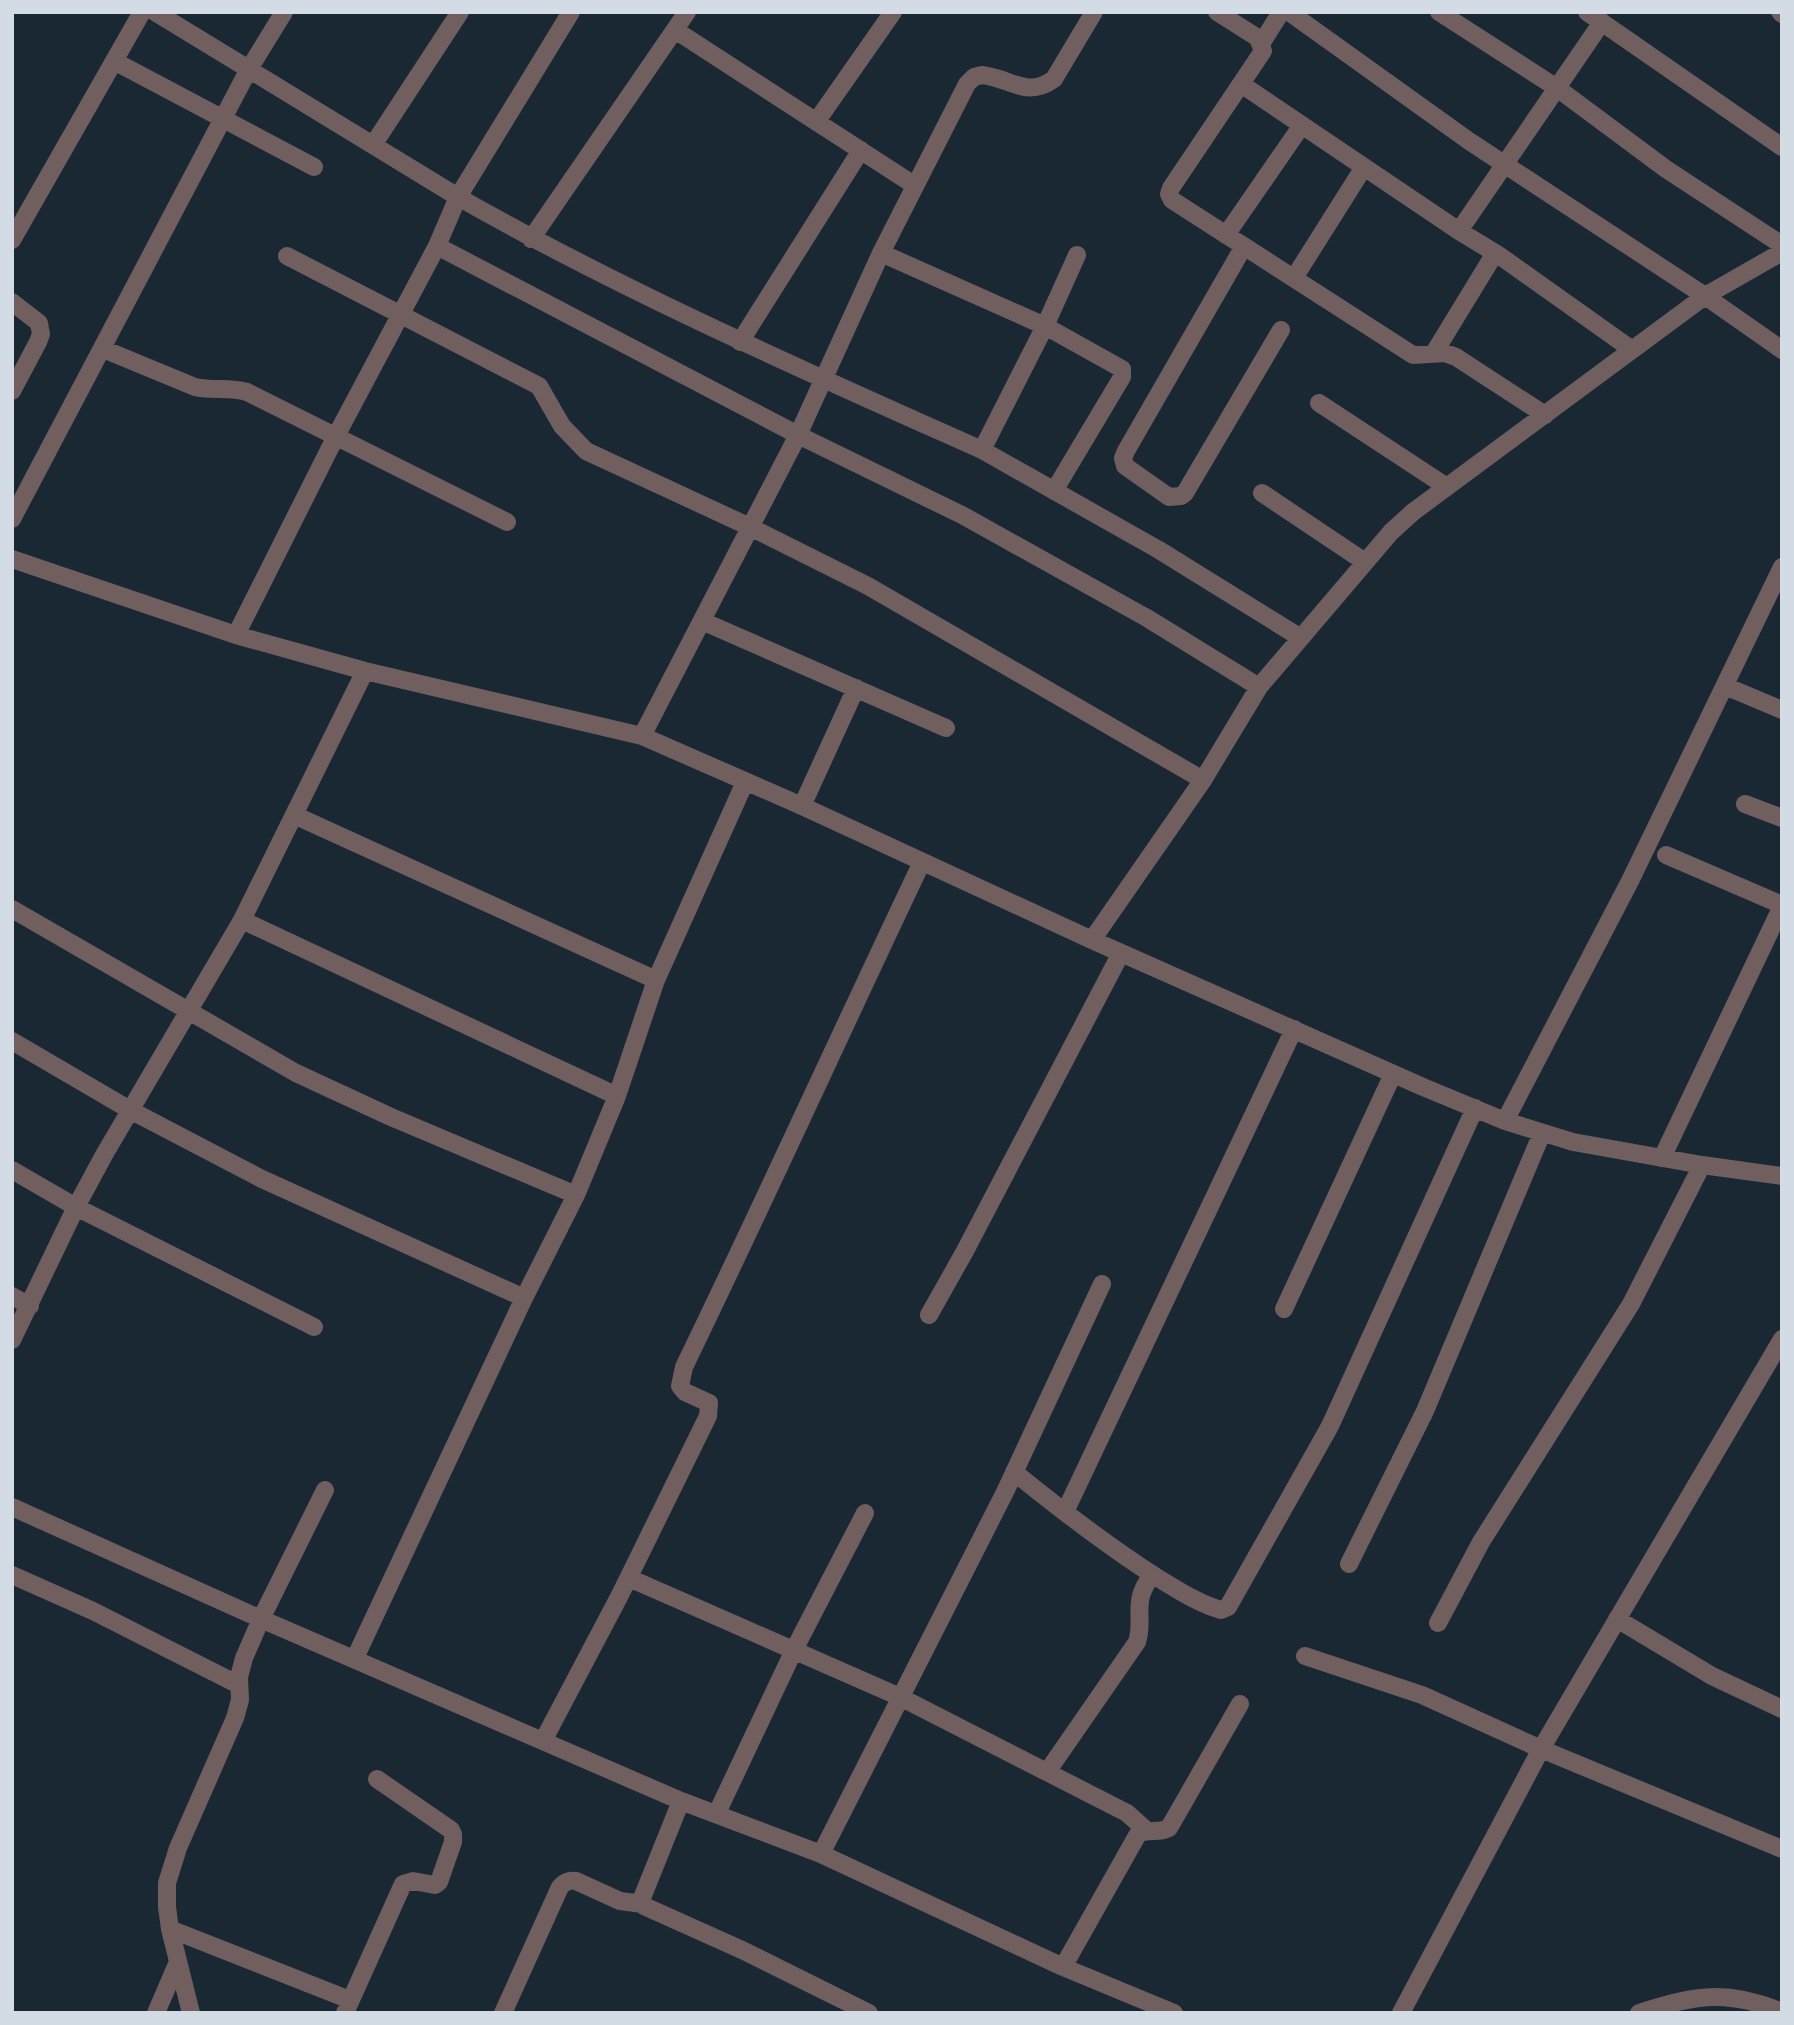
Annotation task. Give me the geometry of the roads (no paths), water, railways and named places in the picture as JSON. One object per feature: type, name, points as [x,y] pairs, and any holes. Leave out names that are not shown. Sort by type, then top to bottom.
[{"type":"street","points":[[12,240],[142,12]]},
{"type":"street","points":[[155,12],[531,239],[740,342],[982,450],[1158,550],[1301,638]]},
{"type":"street","points":[[12,519],[249,69],[284,12]]},
{"type":"street","points":[[373,145],[460,12]]},
{"type":"street","points":[[236,635],[336,436],[437,246],[458,197],[572,12]]},
{"type":"street","points":[[531,239],[687,12]]},
{"type":"street","points":[[816,122],[893,12]]},
{"type":"street","points":[[642,736],[798,435],[881,253],[967,84],[974,77],[990,75],[1030,89],[1047,84],[1054,79],[1094,12]]},
{"type":"street","points":[[1217,12],[1252,33],[1263,51],[1173,184],[1169,194],[1172,200],[1413,355],[1445,353],[1455,357],[1545,415]]},
{"type":"street","points":[[1261,44],[1282,12]]},
{"type":"street","points":[[1289,12],[1506,165],[1782,350]]},
{"type":"street","points":[[1439,12],[1557,88],[1667,169],[1782,245]]},
{"type":"street","points":[[1458,231],[1557,88],[1594,17],[1782,147]]},
{"type":"street","points":[[675,30],[914,185]]},
{"type":"street","points":[[114,61],[314,167]]},
{"type":"street","points":[[1241,83],[1458,231],[1495,253],[1631,349]]},
{"type":"street","points":[[1226,235],[1302,125]]},
{"type":"street","points":[[740,342],[861,150]]},
{"type":"street","points":[[1294,278],[1364,167]]},
{"type":"street","points":[[437,246],[798,435],[962,515],[1146,618],[1259,687]]},
{"type":"street","points":[[1244,246],[1126,451],[1123,458],[1125,466],[1169,498],[1181,496],[1281,330]]},
{"type":"street","points":[[1092,940],[1203,780],[1259,687],[1403,521],[1705,296],[1782,252]]},
{"type":"street","points":[[881,253],[1045,326],[1120,366],[1123,372],[1055,491]]},
{"type":"street","points":[[1434,353],[1495,253]]},
{"type":"street","points":[[982,450],[1045,326],[1077,255]]},
{"type":"street","points":[[286,256],[539,386],[562,426],[586,451],[750,527],[868,586],[1203,780]]},
{"type":"street","points":[[12,302],[40,323],[41,334],[12,391]]},
{"type":"street","points":[[103,348],[195,387],[230,388],[247,393],[507,522]]},
{"type":"street","points":[[1319,403],[1447,487]]},
{"type":"street","points":[[1262,493],[1365,562]]},
{"type":"street","points":[[12,559],[236,635],[365,671],[642,736],[802,806],[1121,953],[1505,1121],[1573,1142],[1782,1176]]},
{"type":"street","points":[[1505,1121],[1624,893],[1778,585],[1782,566]]},
{"type":"street","points":[[702,621],[946,728]]},
{"type":"street","points":[[12,1340],[76,1207],[242,920],[365,671]]},
{"type":"street","points":[[1726,686],[1782,710]]},
{"type":"street","points":[[802,806],[856,688]]},
{"type":"street","points":[[355,1658],[524,1298],[576,1195],[617,1096],[656,980],[746,782]]},
{"type":"street","points":[[1745,804],[1782,818]]},
{"type":"street","points":[[294,815],[656,980]]},
{"type":"street","points":[[1662,1158],[1782,905],[1666,855]]},
{"type":"street","points":[[543,1741],[629,1578],[710,1411],[709,1403],[705,1399],[685,1392],[680,1386],[684,1367],[778,1174],[837,1041],[922,862]]},
{"type":"street","points":[[12,909],[296,1073],[391,1117],[576,1195]]},
{"type":"street","points":[[242,920],[617,1096]]},
{"type":"street","points":[[929,1315],[1121,953]]},
{"type":"street","points":[[1065,1512],[1294,1029]]},
{"type":"street","points":[[12,1041],[130,1110],[262,1179],[524,1298]]},
{"type":"street","points":[[1283,1308],[1394,1074]]},
{"type":"street","points":[[1014,1472],[1109,1547],[1212,1608],[1221,1610],[1228,1607],[1329,1426],[1475,1108]]},
{"type":"street","points":[[1349,1564],[1425,1411],[1542,1133]]},
{"type":"street","points":[[1438,1623],[1481,1542],[1631,1304],[1702,1165]]},
{"type":"street","points":[[12,1170],[76,1207],[314,1327]]},
{"type":"street","points":[[821,1854],[1014,1472],[1102,1284]]},
{"type":"street","points":[[12,1296],[30,1306]]},
{"type":"street","points":[[1401,2013],[1541,1749],[1782,1339]]},
{"type":"street","points":[[191,2013],[170,1929],[167,1883],[172,1864],[235,1718],[240,1700],[241,1667],[261,1619],[325,1490]]},
{"type":"street","points":[[12,1507],[261,1619],[681,1801],[821,1854],[1063,1967],[1174,2013]]},
{"type":"street","points":[[717,1814],[794,1650],[865,1513]]},
{"type":"street","points":[[1047,1772],[1137,1642],[1142,1629],[1139,1604],[1152,1574]]},
{"type":"street","points":[[12,1575],[93,1611],[239,1685]]},
{"type":"street","points":[[629,1578],[900,1697],[1127,1812],[1147,1831]]},
{"type":"street","points":[[1618,1619],[1712,1676],[1782,1709]]},
{"type":"street","points":[[1305,1656],[1422,1695],[1541,1749],[1782,1849]]},
{"type":"street","points":[[1063,1967],[1138,1834],[1169,1828],[1240,1704]]},
{"type":"street","points":[[170,1929],[348,2007],[403,1884],[413,1881],[435,1885],[439,1882],[453,1842],[451,1830],[377,1779]]},
{"type":"street","points":[[681,1801],[642,1898],[646,1908],[743,1950],[869,2013]]},
{"type":"street","points":[[503,2013],[565,1882],[576,1881],[620,1901],[643,1904]]},
{"type":"street","points":[[156,2013],[177,1964]]},
{"type":"street","points":[[1639,2013],[1696,1997],[1730,1996],[1782,2012]]}]
